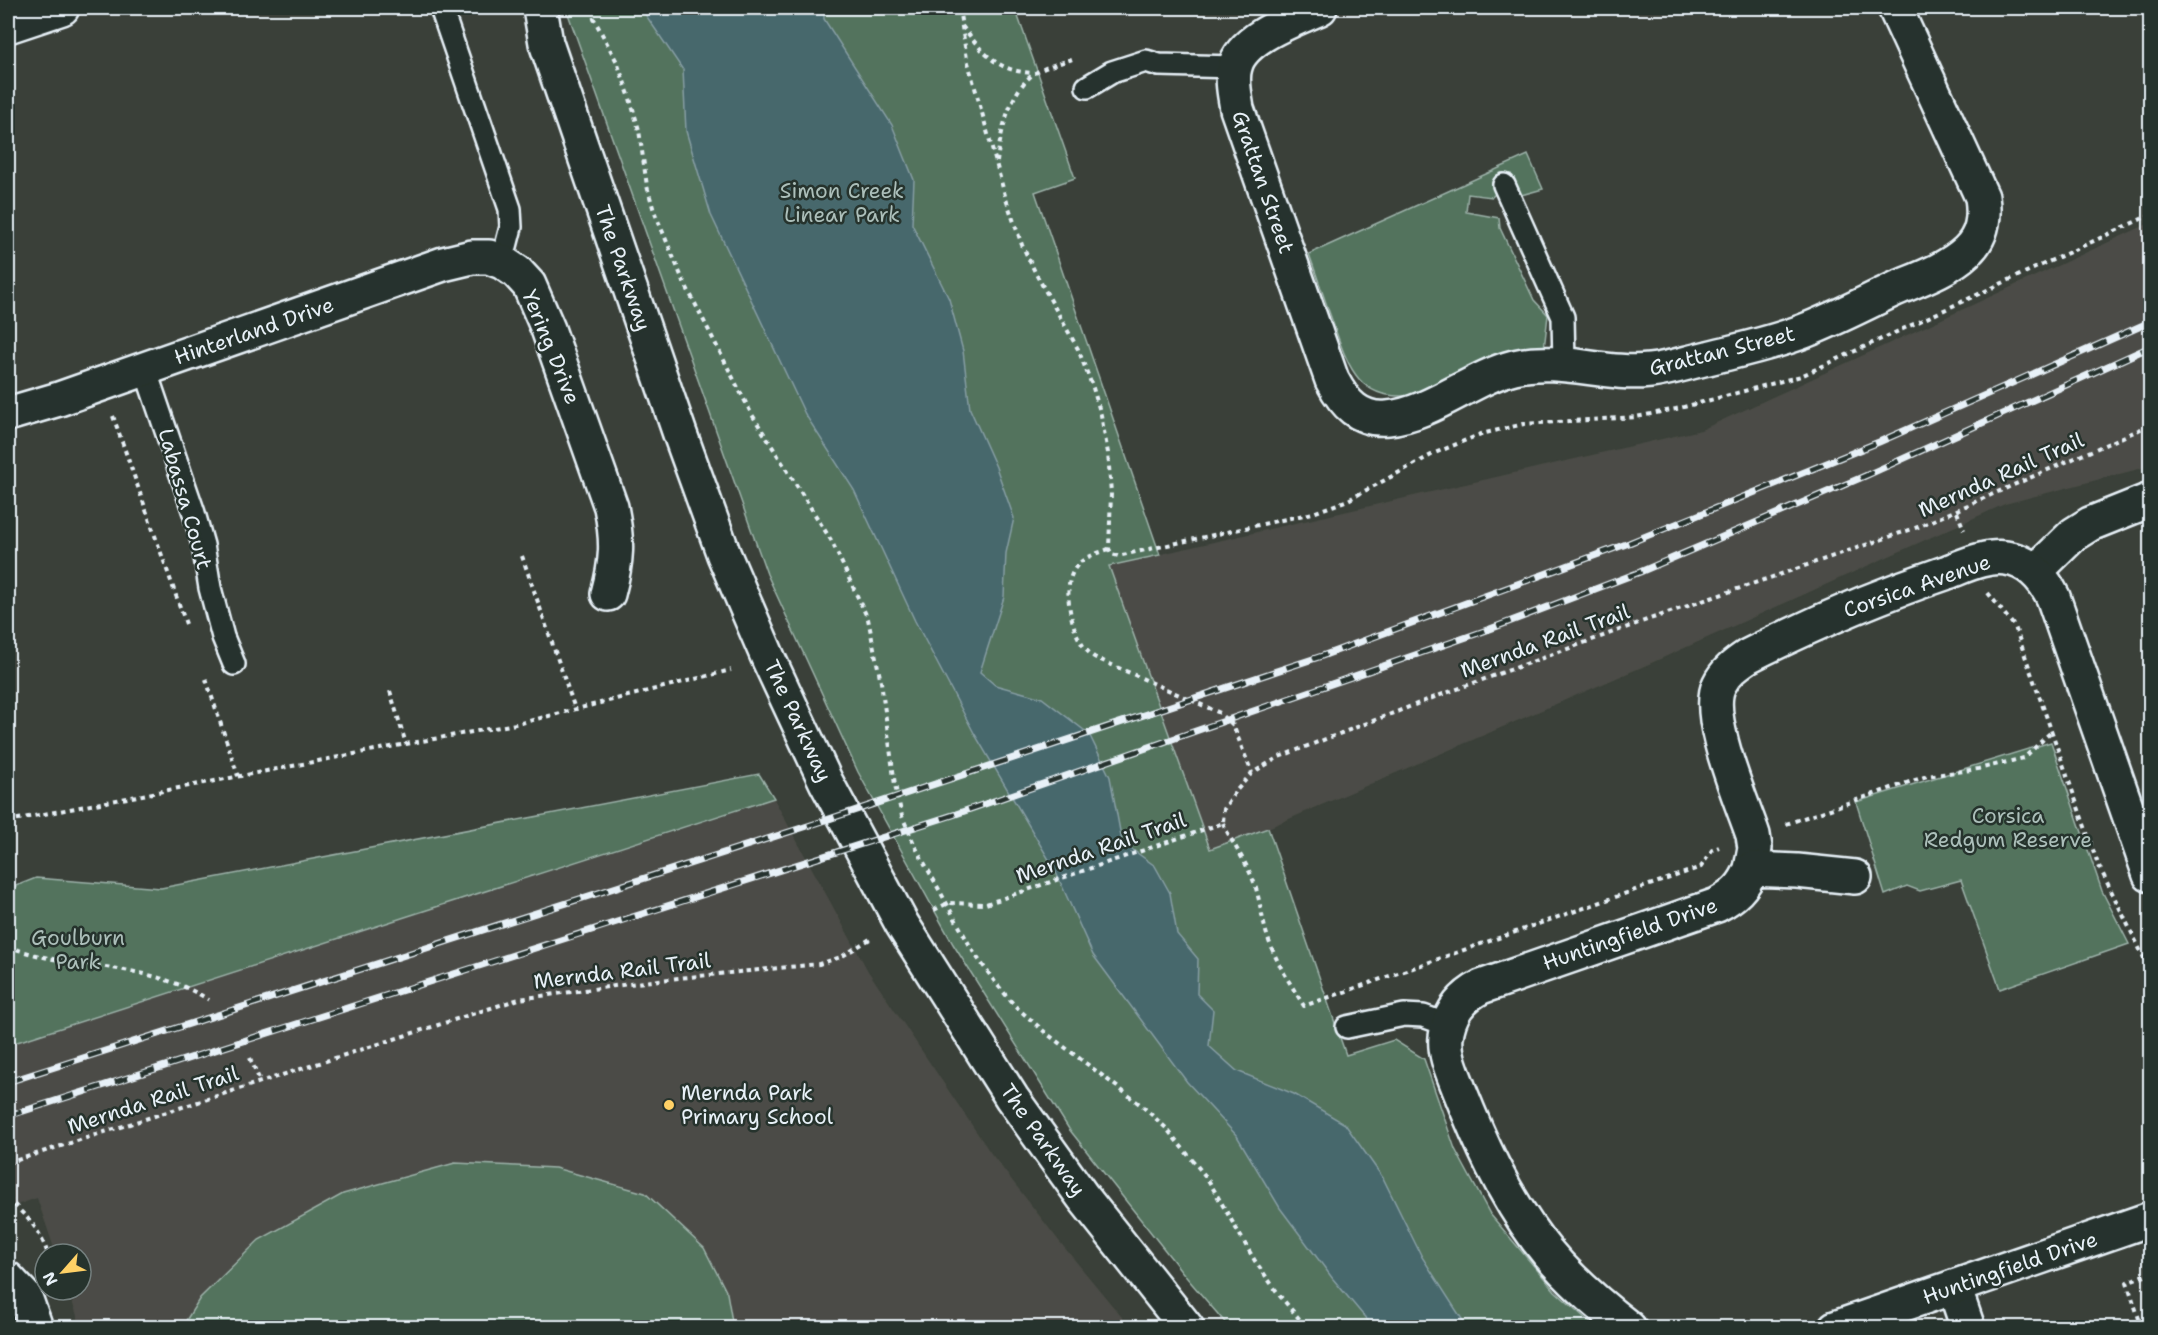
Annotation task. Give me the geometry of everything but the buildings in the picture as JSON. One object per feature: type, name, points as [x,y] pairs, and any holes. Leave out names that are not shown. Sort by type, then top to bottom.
[{"type":"street","points":[[8,26],[62,8]]},
{"type":"street","name":"The Parkway","points":[[527,8],[546,43]]},
{"type":"street","name":"The Parkway","points":[[540,8],[546,43],[680,434],[724,555],[769,660],[826,782],[902,924],[1012,1098],[1083,1197],[1187,1328]]},
{"type":"street","points":[[1234,67],[1242,52],[1252,42],[1320,8]]},
{"type":"street","name":"Grattan Street","points":[[1234,67],[1233,84],[1238,115],[1332,380],[1342,399],[1354,410],[1369,416],[1388,418],[1414,411],[1514,367],[1564,364],[1625,372],[1652,371],[1768,343],[1804,330],[1912,282],[1952,262],[1967,251],[1977,239],[1982,225],[1984,213],[1982,197],[1895,8]]},
{"type":"street","name":"Hinterland Drive","points":[[8,414],[37,407],[443,264],[472,257],[489,257],[502,262]]},
{"type":"street","name":"Yering Drive","points":[[502,262],[517,272],[529,285],[540,309],[611,507],[616,534],[615,565],[608,594]]},
{"type":"street","points":[[2151,500],[2090,524],[2060,547],[2036,571],[2053,597],[2151,875]]},
{"type":"street","name":"Corsica Avenue","points":[[1751,869],[1755,848],[1753,836],[1724,750],[1717,721],[1715,702],[1718,687],[1724,675],[1748,656],[1844,610],[1975,562],[1991,558],[2006,558],[2020,561],[2036,571]]},
{"type":"street","points":[[1751,869],[1855,877]]},
{"type":"street","name":"Huntingfield Drive","points":[[1448,1025],[1452,1012],[1459,1002],[1481,987],[1717,905],[1742,887],[1751,869]]},
{"type":"street","points":[[1448,1025],[1446,1039],[1455,1079],[1481,1143],[1507,1195],[1538,1240],[1570,1278],[1629,1328]]},
{"type":"street","name":"Huntingfield Drive","points":[[1835,1328],[1953,1287],[2148,1226]]},
{"type":"street","points":[[8,1279],[25,1297],[36,1328]]},
{"type":"street","points":[[1953,1287],[1968,1328]]},
{"type":"lane","points":[[441,8],[510,209],[511,227],[502,262]]},
{"type":"lane","points":[[1086,87],[1112,72],[1146,61],[1159,65],[1234,67]]},
{"type":"lane","points":[[1504,185],[1563,317],[1564,364]]},
{"type":"lane","name":"Labassa Court","points":[[144,369],[194,513],[223,637],[234,664]]},
{"type":"lane","points":[[1347,1027],[1404,1015],[1423,1016],[1448,1025]]},
{"type":"path","points":[[592,8],[594,19],[618,62],[639,130],[647,186],[654,211],[682,278],[751,413],[831,540],[868,619],[881,682],[895,784],[902,816],[915,846],[974,952],[995,982],[1015,1006],[1046,1033],[1141,1105],[1166,1128],[1207,1178],[1256,1261],[1307,1328]]},
{"type":"path","points":[[959,8],[967,59],[1006,199],[1022,245],[1078,349],[1093,388],[1108,453],[1111,493],[1109,549],[1089,557],[1076,566],[1070,579],[1068,598],[1072,621],[1084,647],[1094,657],[1220,713],[1233,725],[1252,773]]},
{"type":"path","points":[[960,24],[978,47],[992,60],[1020,72],[1036,73]]},
{"type":"path","points":[[997,167],[1000,136],[1005,118],[1025,83],[1036,73],[1075,58]]},
{"type":"path","points":[[101,384],[190,635]]},
{"type":"path","name":"Mernda Rail Trail","points":[[8,1163],[519,999],[659,980],[819,964],[841,957],[867,940],[948,903],[987,904],[1223,823],[1224,809],[1234,792],[1252,773],[1279,757],[1435,697],[1647,620],[1918,527],[2151,425]]},
{"type":"path","points":[[522,556],[575,709]]},
{"type":"path","points":[[1975,562],[1994,602],[2005,612],[2015,627],[2098,864],[2151,970]]},
{"type":"path","points":[[202,668],[238,776]]},
{"type":"path","points":[[8,821],[521,723],[730,670]]},
{"type":"path","points":[[390,691],[405,744]]},
{"type":"path","points":[[1223,823],[1251,875],[1268,937],[1280,967],[1304,1006],[1701,867],[1712,850],[1927,776],[1978,769],[2024,758],[2052,731]]},
{"type":"path","points":[[8,947],[51,959],[138,972],[193,990],[209,1000]]},
{"type":"path","points":[[250,1058],[260,1081]]},
{"type":"path","points":[[8,1198],[33,1222],[43,1242]]},
{"type":"path","points":[[2142,1328],[2127,1282],[2151,1273]]},
{"type":"shaded area","points":[[2150,223],[2150,466],[2005,504],[1649,664],[1268,828],[1210,849],[1109,566],[1701,430]]},
{"type":"shaded area","name":"Mernda Park Primary School","points":[[774,799],[868,971],[990,1152],[1130,1327],[81,1327],[72,1302],[93,1302],[93,1242],[52,1242],[37,1198],[8,1208],[8,1045]]},
{"type":"green space","name":"Simon Creek Linear Park","points":[[566,8],[1015,8],[1075,178],[1035,192],[1160,555],[1109,566],[1210,849],[1268,828],[1346,1055],[1394,1040],[1424,1059],[1455,1149],[1490,1214],[1555,1291],[1595,1327],[1229,1327],[1187,1278],[1069,1129],[953,944],[858,772],[767,574]]},
{"type":"green space","points":[[1528,155],[1543,189],[1521,195],[1511,174],[1492,182],[1495,194],[1492,197],[1468,194],[1466,212],[1499,218],[1500,228],[1534,300],[1548,315],[1544,349],[1413,395],[1394,396],[1379,393],[1367,386],[1349,365],[1309,254]]},
{"type":"green space","name":"Corsica Redgum Reserve","points":[[2051,742],[2102,891],[2129,944],[2000,989],[1961,880],[1920,891],[1907,886],[1885,895],[1856,802]]},
{"type":"green space","name":"Goulburn Park","points":[[759,774],[774,798],[8,1045],[8,889],[36,878],[161,888]]},
{"type":"green space","points":[[455,1163],[555,1168],[645,1193],[704,1248],[727,1293],[733,1327],[182,1327],[200,1298],[259,1240],[343,1194]]},
{"type":"water","points":[[641,8],[824,8],[824,19],[892,125],[914,180],[912,224],[949,299],[963,351],[970,409],[996,467],[1014,518],[1006,553],[1004,597],[980,672],[995,685],[1042,698],[1089,734],[1110,777],[1122,842],[1155,866],[1170,893],[1177,934],[1198,959],[1197,994],[1213,1010],[1209,1046],[1237,1071],[1294,1094],[1345,1124],[1383,1178],[1422,1257],[1467,1327],[1373,1327],[1333,1279],[1280,1208],[1237,1136],[1187,1082],[1093,955],[1054,868],[974,733],[915,621],[854,490],[805,414],[711,215],[686,131],[683,70]]},
{"type":"railway","points":[[8,1082],[817,823],[1322,656],[1629,543],[1879,442],[2150,322]]},
{"type":"railway","points":[[8,1116],[956,814],[1490,629],[1640,572],[1865,476],[2150,347]]},
{"type":"place","name":"Mernda Park Primary School","points":[[669,1105]]}]
